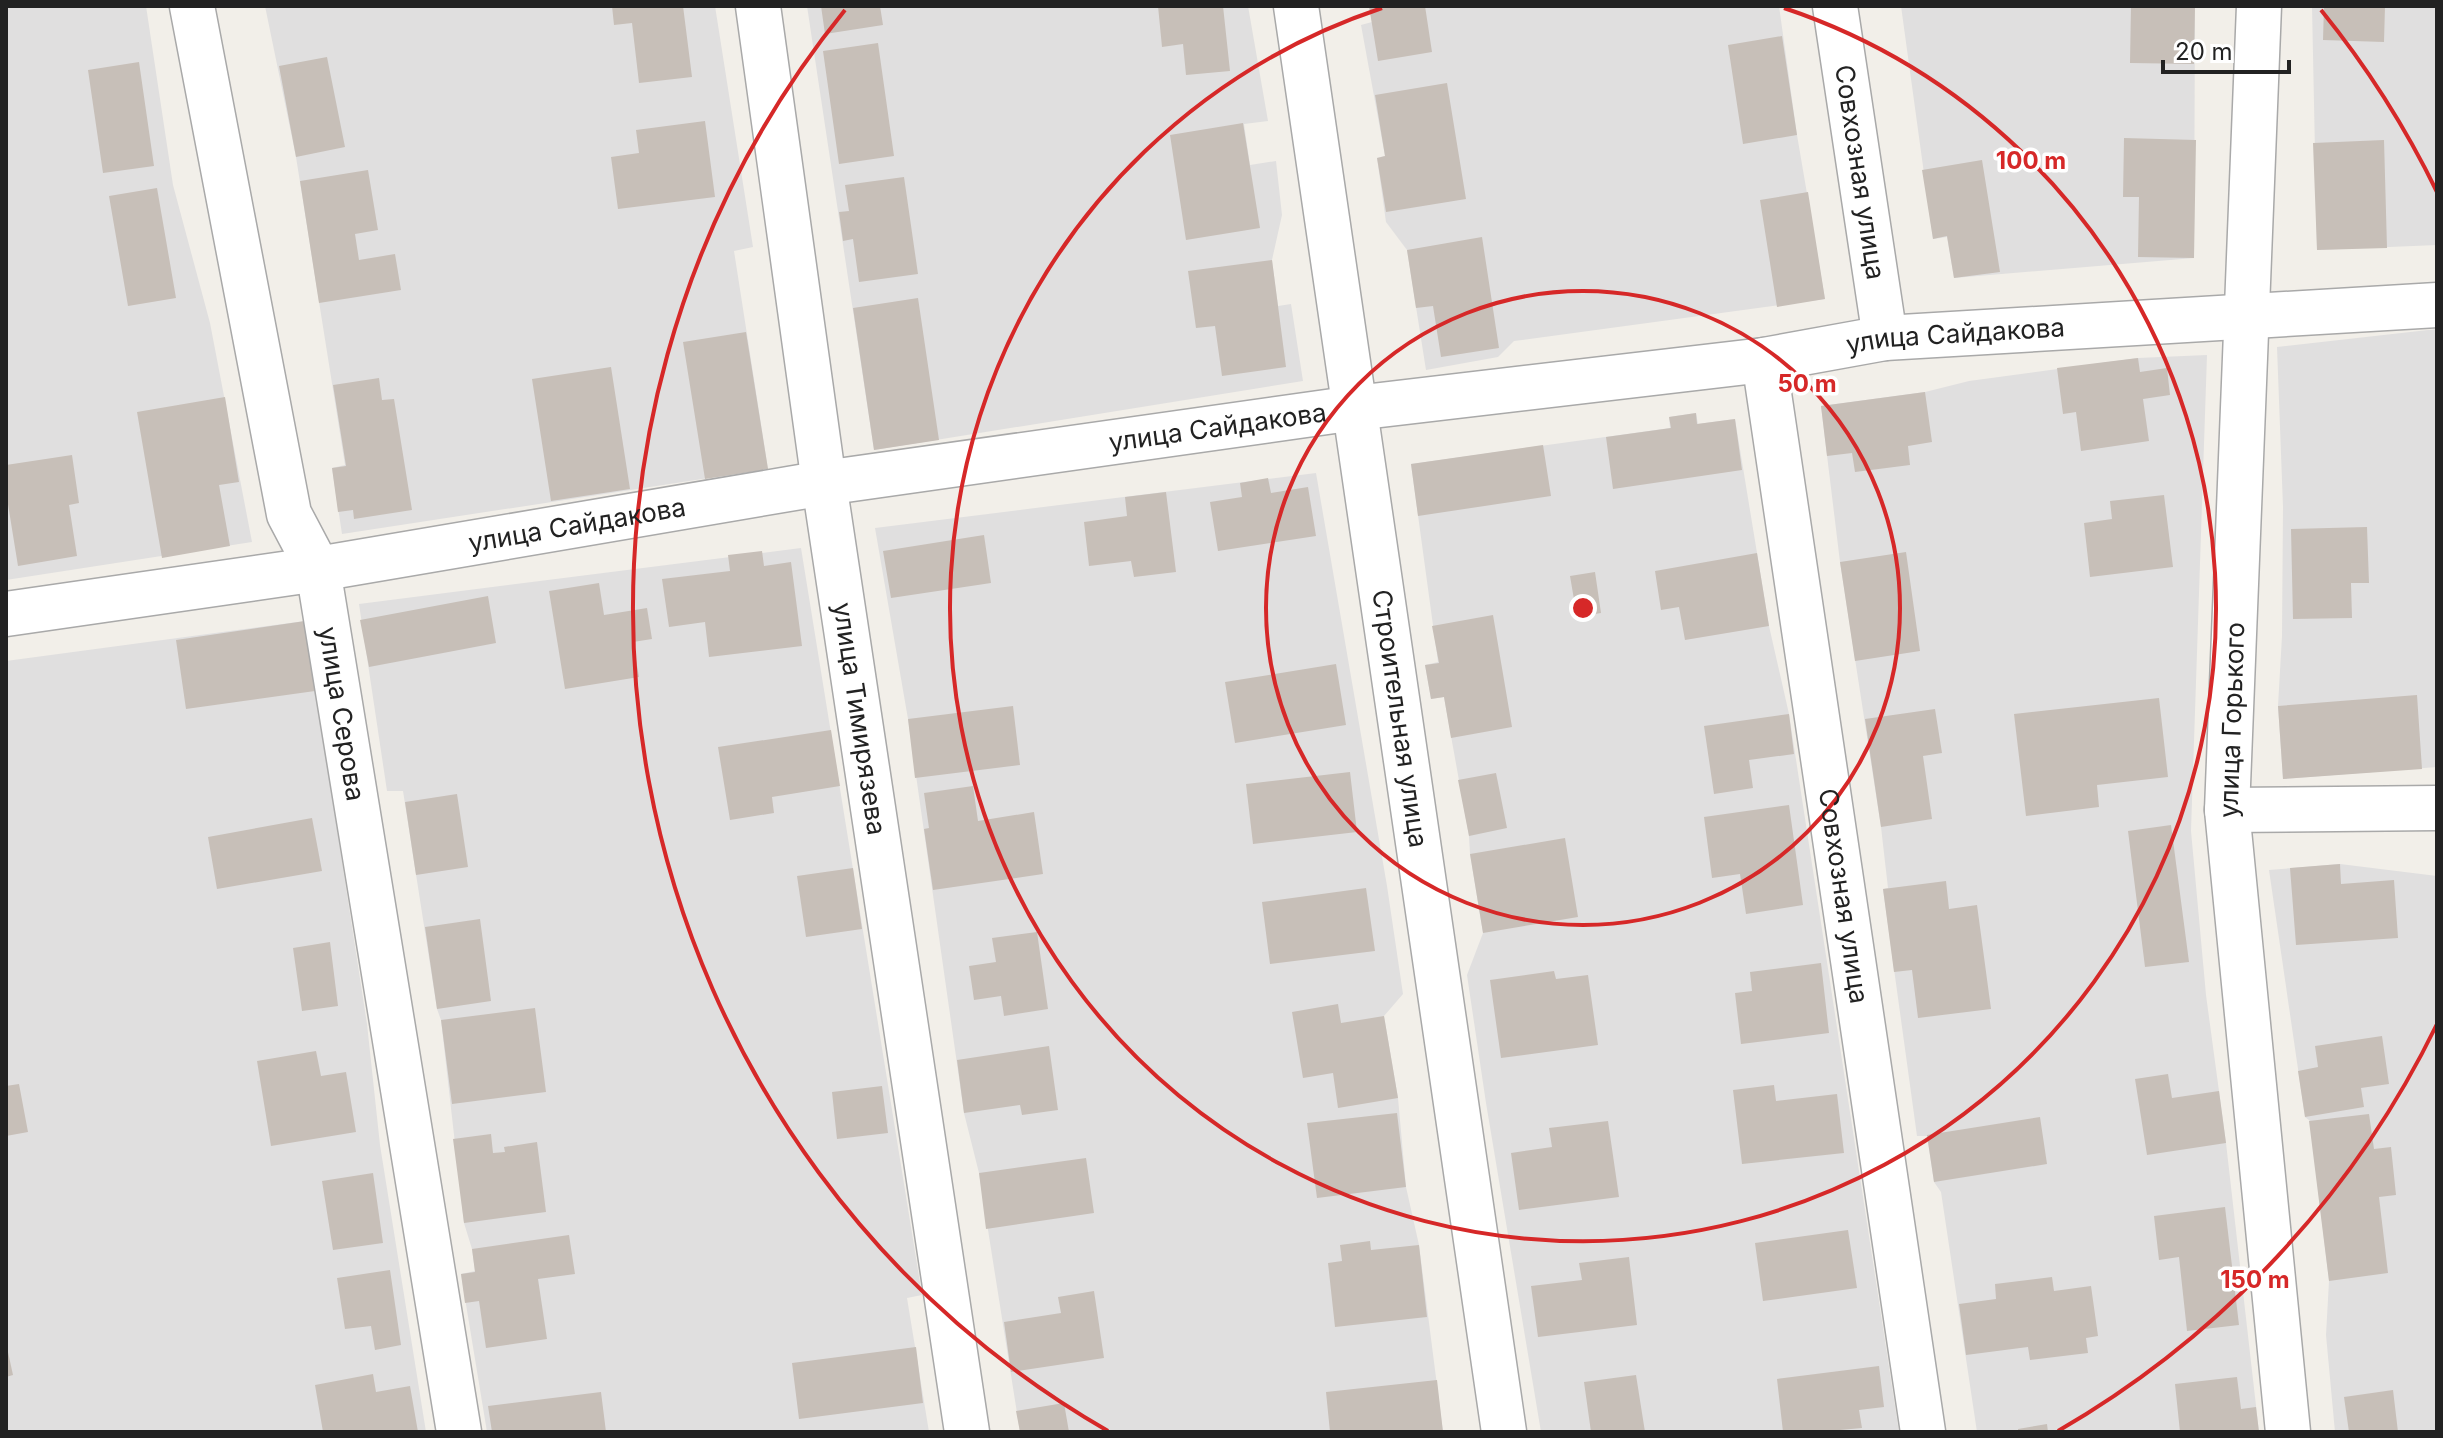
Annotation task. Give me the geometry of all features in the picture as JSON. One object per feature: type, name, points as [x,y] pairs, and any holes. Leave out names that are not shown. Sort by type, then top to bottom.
[{"type":"street","name":"улица Серова","points":[[192,6],[289,514],[318,569],[459,1432]]},
{"type":"street","name":"улица Тимирязева","points":[[758,6],[824,483],[967,1432]]},
{"type":"street","name":"Строительная улица","points":[[1296,6],[1504,1432]]},
{"type":"street","name":"Совхозная улица","points":[[1835,6],[1885,338]]},
{"type":"street","name":"улица Горького","points":[[2259,6],[2227,810],[2288,1432]]},
{"type":"street","name":"улица Сайдакова","points":[[6,614],[318,569],[824,483],[1355,408],[1764,360],[1885,338],[2437,305]]},
{"type":"street","name":"Совхозная улица","points":[[1764,360],[1923,1432]]},
{"type":"street","points":[[2227,810],[2437,808]]},
{"type":"shaded area","points":[[6,6],[146,6],[173,185],[210,323],[252,542],[6,580]]},
{"type":"shaded area","points":[[265,6],[715,6],[753,247],[734,251],[768,469],[342,534],[332,468],[345,465],[296,157]]},
{"type":"shaded area","points":[[807,6],[1248,6],[1268,121],[1244,124],[1250,165],[1276,161],[1282,215],[1272,260],[1278,306],[1291,304],[1303,381],[874,450]]},
{"type":"shaded area","points":[[1369,6],[1779,6],[1825,299],[1514,341],[1498,357],[1426,370],[1407,250],[1386,222],[1377,158],[1385,156],[1361,25],[1372,22]]},
{"type":"shaded area","points":[[1901,6],[2195,6],[2194,258],[1954,278],[1947,237],[1933,239]]},
{"type":"shaded area","points":[[2312,6],[2437,6],[2437,245],[2317,250]]},
{"type":"shaded area","points":[[2437,329],[2437,767],[2283,779],[2278,706],[2283,507],[2277,347]]},
{"type":"shaded area","points":[[2207,355],[2191,831],[2206,995],[2259,1432],[1977,1432],[1941,1192],[1934,1182],[1927,1136],[1917,1136],[1883,889],[1888,888],[1881,827],[1840,562],[1821,406],[1925,392],[1969,381],[2138,358]]},
{"type":"shaded area","points":[[1696,413],[1698,424],[1735,419],[1769,626],[1789,714],[1899,1432],[1541,1432],[1467,975],[1483,933],[1469,836],[1444,697],[1431,699],[1425,665],[1438,662],[1411,464],[1670,428],[1669,417]]},
{"type":"shaded area","points":[[1316,473],[1403,994],[1384,1016],[1398,1098],[1406,1187],[1419,1245],[1443,1432],[1020,1432],[979,1173],[964,1113],[908,719],[875,528]]},
{"type":"shaded area","points":[[801,548],[922,1295],[907,1298],[929,1432],[487,1432],[461,1274],[475,1271],[464,1223],[441,1020],[403,791],[387,791],[359,604]]},
{"type":"shaded area","points":[[305,621],[367,1024],[380,1145],[426,1432],[6,1432],[6,661]]},
{"type":"shaded area","points":[[2340,864],[2437,876],[2437,1432],[2335,1432],[2326,1335],[2329,1281],[2310,1121],[2305,1117],[2269,870]]},
{"type":"building","points":[[612,6],[683,6],[692,77],[639,83],[632,23],[614,25]]},
{"type":"building","points":[[821,6],[880,6],[883,25],[825,34]]},
{"type":"building","points":[[1158,6],[1223,6],[1230,71],[1186,75],[1183,44],[1162,47]]},
{"type":"building","points":[[1369,6],[1425,6],[1432,52],[1378,61]]},
{"type":"building","points":[[2131,6],[2195,6],[2194,64],[2130,63]]},
{"type":"building","points":[[2324,6],[2385,6],[2384,42],[2323,40]]},
{"type":"building","points":[[1782,36],[1797,135],[1743,144],[1728,45]]},
{"type":"building","points":[[878,43],[894,156],[839,164],[823,51]]},
{"type":"building","points":[[327,57],[345,147],[296,157],[279,66]]},
{"type":"building","points":[[139,62],[154,166],[103,173],[88,70]]},
{"type":"building","points":[[1447,83],[1466,199],[1386,212],[1377,158],[1385,156],[1375,95]]},
{"type":"building","points":[[705,121],[715,197],[618,209],[611,157],[639,153],[636,130]]},
{"type":"building","points":[[1243,123],[1260,228],[1186,240],[1170,135]]},
{"type":"building","points":[[2124,138],[2196,140],[2194,258],[2138,257],[2139,197],[2123,197]]},
{"type":"building","points":[[2384,140],[2387,248],[2317,250],[2313,143]]},
{"type":"building","points":[[1982,160],[2000,272],[1954,278],[1947,236],[1933,239],[1922,170]]},
{"type":"building","points":[[368,170],[378,230],[355,234],[359,260],[395,254],[401,290],[319,303],[300,181]]},
{"type":"building","points":[[904,177],[918,274],[859,282],[853,239],[843,241],[839,212],[849,211],[845,185]]},
{"type":"building","points":[[157,188],[176,298],[128,306],[109,196]]},
{"type":"building","points":[[1808,192],[1825,299],[1777,307],[1760,200]]},
{"type":"building","points":[[1482,237],[1499,348],[1441,357],[1433,306],[1416,308],[1407,250]]},
{"type":"building","points":[[1272,260],[1286,367],[1222,376],[1215,326],[1196,328],[1188,271]]},
{"type":"building","points":[[918,298],[939,440],[874,450],[853,308]]},
{"type":"building","points":[[746,332],[768,469],[705,479],[683,342]]},
{"type":"building","points":[[2138,358],[2140,372],[2167,368],[2170,395],[2143,399],[2149,441],[2081,451],[2076,412],[2063,414],[2057,368]]},
{"type":"building","points":[[611,367],[630,489],[551,501],[532,379]]},
{"type":"building","points":[[379,378],[382,400],[394,399],[412,510],[354,519],[353,510],[338,512],[332,468],[346,466],[333,385]]},
{"type":"building","points":[[1925,392],[1932,442],[1908,446],[1910,465],[1855,472],[1852,453],[1827,456],[1821,406]]},
{"type":"building","points":[[225,397],[239,482],[219,485],[230,546],[162,558],[137,412]]},
{"type":"building","points":[[1696,413],[1697,424],[1735,419],[1742,470],[1613,489],[1606,437],[1671,428],[1669,417]]},
{"type":"building","points":[[1543,445],[1551,496],[1418,516],[1411,464]]},
{"type":"building","points":[[72,455],[79,503],[69,505],[77,556],[18,566],[6,492],[6,465]]},
{"type":"building","points":[[1268,478],[1271,493],[1308,487],[1316,536],[1218,551],[1210,502],[1242,497],[1240,483]]},
{"type":"building","points":[[1166,492],[1176,572],[1134,577],[1131,561],[1089,566],[1084,522],[1127,516],[1125,497]]},
{"type":"building","points":[[2164,495],[2173,567],[2090,577],[2084,523],[2112,519],[2110,501]]},
{"type":"building","points":[[2367,527],[2369,583],[2351,583],[2352,618],[2293,619],[2291,529]]},
{"type":"building","points":[[984,535],[991,583],[891,598],[883,551]]},
{"type":"building","points":[[762,551],[764,566],[791,562],[802,646],[709,657],[705,622],[669,627],[662,579],[730,571],[728,555]]},
{"type":"building","points":[[1906,552],[1920,651],[1855,661],[1840,562]]},
{"type":"building","points":[[1757,553],[1769,626],[1685,640],[1679,607],[1661,610],[1655,571]]},
{"type":"building","points":[[1595,572],[1601,613],[1577,617],[1570,576]]},
{"type":"building","points":[[599,583],[604,615],[647,608],[652,639],[633,642],[639,677],[565,689],[549,591]]},
{"type":"building","points":[[488,596],[496,643],[369,667],[360,620]]},
{"type":"building","points":[[1493,615],[1512,727],[1451,738],[1444,697],[1431,699],[1425,665],[1439,663],[1432,626]]},
{"type":"building","points":[[305,621],[315,691],[186,709],[176,640]]},
{"type":"building","points":[[1336,664],[1346,725],[1235,743],[1225,682]]},
{"type":"building","points":[[2417,695],[2422,769],[2283,779],[2278,706]]},
{"type":"building","points":[[2159,698],[2168,777],[2097,785],[2099,807],[2026,816],[2014,714]]},
{"type":"building","points":[[1013,706],[1020,765],[915,778],[908,719]]},
{"type":"building","points":[[1935,709],[1942,753],[1923,756],[1932,819],[1881,827],[1865,719]]},
{"type":"building","points":[[1789,714],[1794,754],[1749,760],[1753,788],[1714,794],[1704,726]]},
{"type":"building","points":[[831,730],[840,786],[772,797],[774,813],[730,820],[718,747]]},
{"type":"building","points":[[1350,772],[1357,832],[1253,844],[1246,784]]},
{"type":"building","points":[[1496,773],[1507,828],[1469,836],[1458,780]]},
{"type":"building","points":[[973,786],[978,821],[1034,812],[1043,874],[933,890],[924,829],[929,828],[924,793]]},
{"type":"building","points":[[457,794],[468,867],[416,875],[405,802]]},
{"type":"building","points":[[1789,805],[1803,905],[1746,914],[1740,874],[1712,878],[1704,817]]},
{"type":"building","points":[[312,818],[322,871],[217,889],[208,837]]},
{"type":"building","points":[[2171,825],[2189,962],[2145,967],[2128,831]]},
{"type":"building","points":[[1565,838],[1578,917],[1483,933],[1470,854]]},
{"type":"building","points":[[2340,864],[2341,884],[2394,880],[2398,938],[2296,945],[2290,868]]},
{"type":"building","points":[[853,868],[862,929],[806,937],[797,876]]},
{"type":"building","points":[[1946,881],[1949,909],[1977,905],[1991,1009],[1918,1018],[1912,970],[1894,972],[1883,889]]},
{"type":"building","points":[[1366,888],[1375,951],[1270,964],[1262,902]]},
{"type":"building","points":[[480,919],[491,1001],[437,1009],[425,927]]},
{"type":"building","points":[[1037,932],[1048,1009],[1004,1016],[1001,996],[974,1000],[969,966],[996,962],[992,938]]},
{"type":"building","points":[[330,942],[338,1006],[302,1011],[293,948]]},
{"type":"building","points":[[1821,963],[1829,1033],[1741,1044],[1735,993],[1752,991],[1750,972]]},
{"type":"building","points":[[1554,971],[1556,979],[1588,975],[1598,1045],[1501,1058],[1490,980]]},
{"type":"building","points":[[1338,1004],[1341,1023],[1384,1016],[1398,1098],[1338,1108],[1333,1073],[1303,1078],[1292,1012]]},
{"type":"building","points":[[535,1008],[546,1092],[452,1104],[441,1020]]},
{"type":"building","points":[[2382,1036],[2389,1084],[2361,1088],[2364,1107],[2305,1117],[2298,1071],[2318,1067],[2315,1046]]},
{"type":"building","points":[[1049,1046],[1058,1110],[1022,1115],[1020,1105],[964,1113],[957,1060]]},
{"type":"building","points":[[316,1051],[321,1076],[346,1072],[356,1132],[271,1146],[257,1061]]},
{"type":"building","points":[[2168,1074],[2172,1098],[2219,1091],[2226,1143],[2147,1155],[2135,1079]]},
{"type":"building","points":[[19,1084],[28,1132],[6,1136],[6,1086]]},
{"type":"building","points":[[1774,1085],[1776,1101],[1837,1094],[1844,1153],[1742,1164],[1733,1090]]},
{"type":"building","points":[[882,1086],[888,1133],[837,1139],[832,1092]]},
{"type":"building","points":[[1397,1113],[1406,1187],[1317,1198],[1307,1123]]},
{"type":"building","points":[[2369,1114],[2374,1149],[2391,1147],[2396,1195],[2379,1197],[2388,1273],[2329,1281],[2309,1121]]},
{"type":"building","points":[[2040,1117],[2047,1164],[1934,1182],[1927,1135]]},
{"type":"building","points":[[1608,1121],[1619,1197],[1519,1210],[1511,1153],[1552,1147],[1549,1128]]},
{"type":"building","points":[[491,1134],[493,1153],[505,1152],[504,1147],[537,1142],[546,1212],[464,1223],[453,1139]]},
{"type":"building","points":[[1086,1158],[1094,1213],[986,1229],[979,1173]]},
{"type":"building","points":[[373,1173],[383,1243],[333,1250],[322,1181]]},
{"type":"building","points":[[2225,1207],[2239,1325],[2187,1331],[2179,1257],[2159,1260],[2154,1216]]},
{"type":"building","points":[[1848,1230],[1857,1288],[1763,1301],[1755,1243]]},
{"type":"building","points":[[569,1235],[575,1274],[538,1279],[547,1339],[486,1348],[479,1301],[465,1303],[461,1274],[475,1272],[472,1249]]},
{"type":"building","points":[[1370,1241],[1371,1250],[1419,1245],[1427,1317],[1335,1327],[1328,1263],[1342,1261],[1340,1245]]},
{"type":"building","points":[[1629,1257],[1637,1325],[1538,1337],[1531,1286],[1582,1280],[1579,1263]]},
{"type":"building","points":[[390,1270],[401,1345],[375,1350],[371,1326],[345,1329],[337,1278]]},
{"type":"building","points":[[2052,1277],[2054,1291],[2091,1286],[2098,1336],[2086,1338],[2088,1353],[2030,1360],[2028,1347],[1966,1355],[1959,1304],[1996,1299],[1995,1284]]},
{"type":"building","points":[[1094,1291],[1104,1358],[1011,1372],[1004,1322],[1061,1313],[1058,1297]]},
{"type":"building","points":[[6,1343],[13,1375],[6,1377]]},
{"type":"building","points":[[916,1347],[923,1403],[799,1419],[792,1363]]},
{"type":"building","points":[[1879,1366],[1884,1407],[1859,1410],[1862,1428],[1840,1432],[1783,1432],[1777,1379]]},
{"type":"building","points":[[373,1374],[376,1392],[410,1386],[418,1432],[323,1432],[315,1385]]},
{"type":"building","points":[[1636,1375],[1645,1432],[1591,1432],[1584,1382]]},
{"type":"building","points":[[2237,1377],[2241,1409],[2256,1407],[2259,1432],[2180,1432],[2175,1384]]},
{"type":"building","points":[[1437,1380],[1443,1432],[1330,1432],[1326,1392]]},
{"type":"building","points":[[2393,1390],[2398,1432],[2349,1432],[2344,1397]]},
{"type":"building","points":[[601,1392],[606,1432],[492,1432],[488,1406]]},
{"type":"building","points":[[1064,1403],[1069,1432],[1020,1432],[1016,1411]]},
{"type":"building","points":[[2047,1424],[2048,1432],[2018,1432],[2018,1429]]}]
